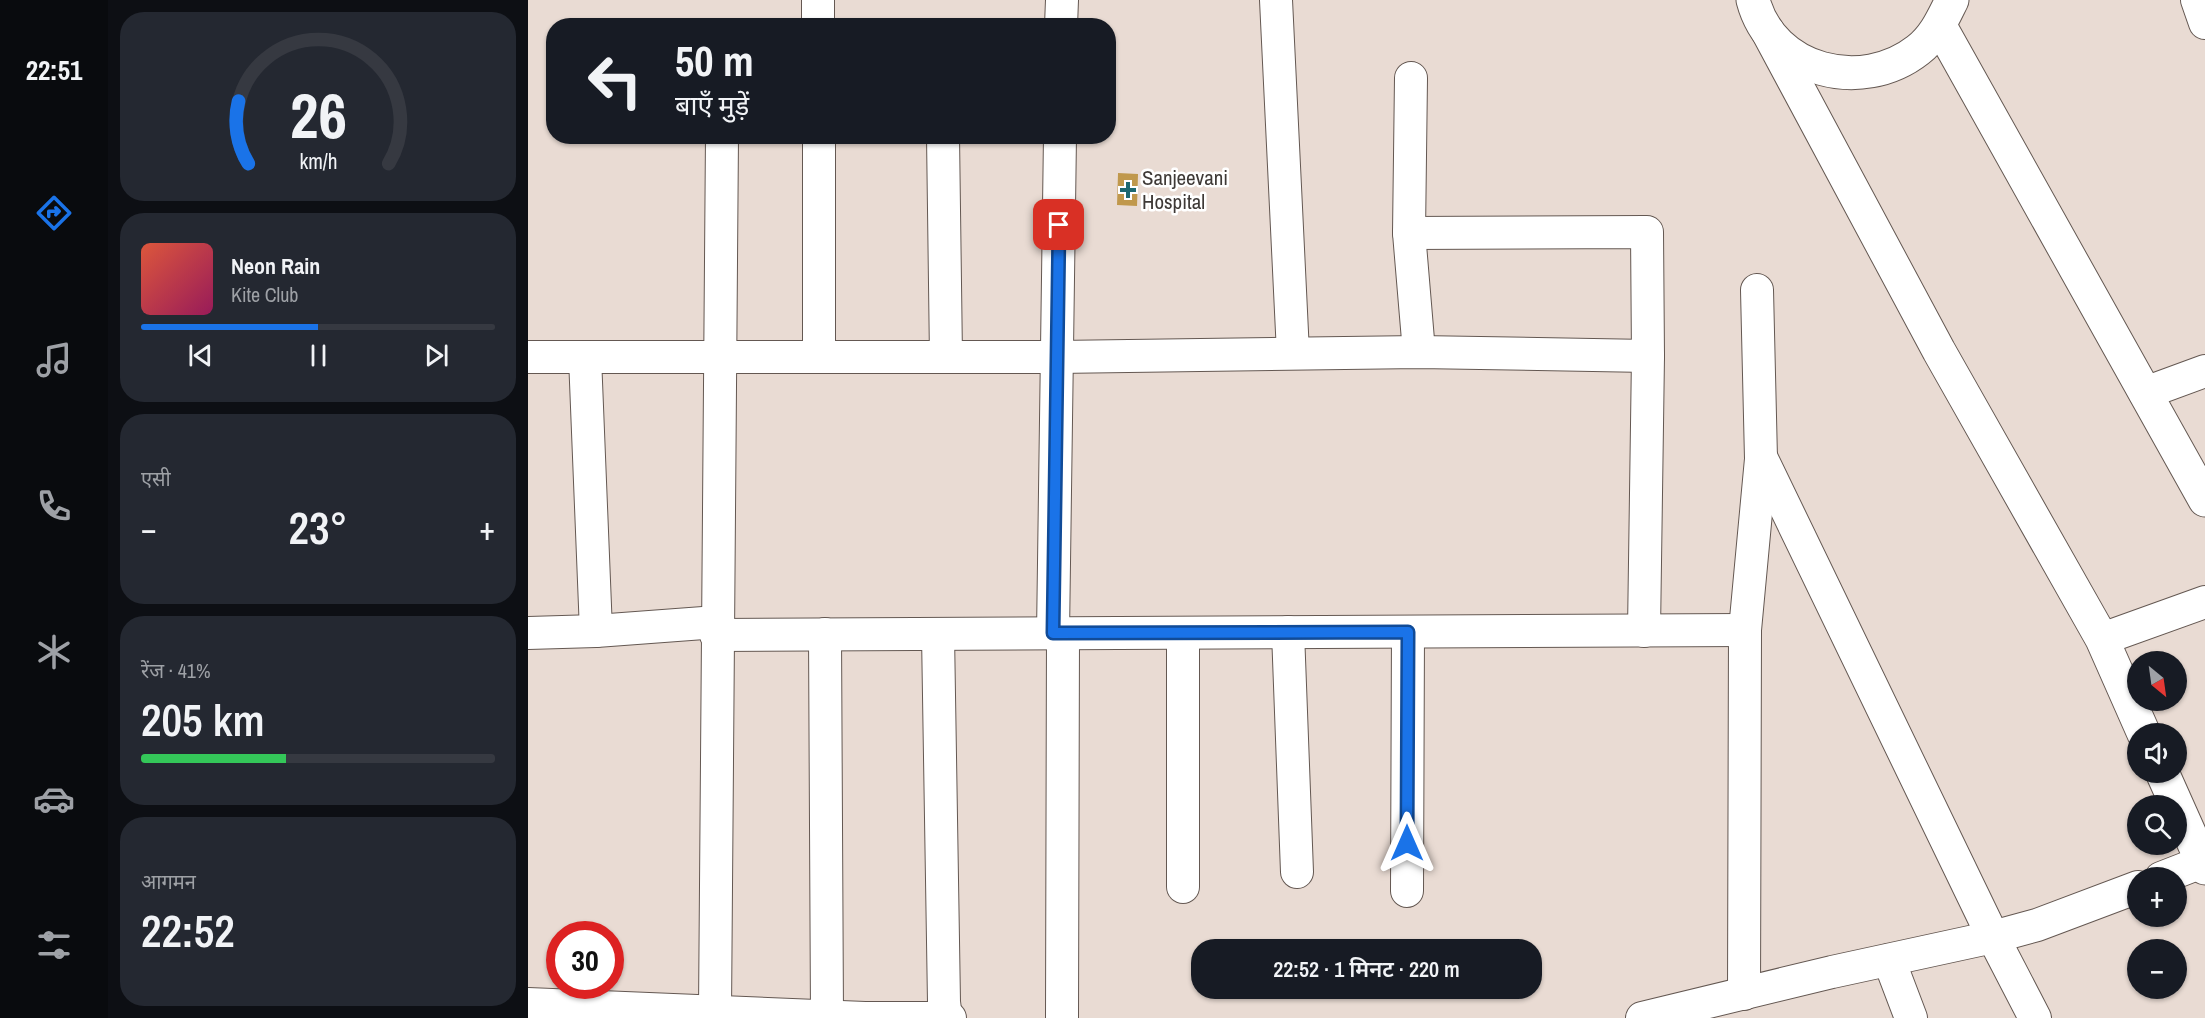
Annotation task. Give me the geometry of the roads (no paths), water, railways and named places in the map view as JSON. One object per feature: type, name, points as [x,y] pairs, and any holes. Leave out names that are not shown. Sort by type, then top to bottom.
[{"type":"street","points":[[818,0],[818,18]]},
{"type":"street","points":[[1061,18],[1062,0]]},
{"type":"street","points":[[1276,0],[1293,353]]},
{"type":"street","points":[[1753,0],[1755,9],[1939,351],[2102,639],[2139,723]]},
{"type":"street","points":[[2197,0],[2205,23]]},
{"type":"street","points":[[1768,32],[1786,51],[1809,65],[1834,73],[1864,73],[1894,65],[1920,49],[1946,13],[2145,393],[2205,500]]},
{"type":"street","points":[[1411,78],[1409,233],[1419,352]]},
{"type":"street","points":[[714,1011],[722,144]]},
{"type":"street","points":[[819,144],[819,357]]},
{"type":"street","points":[[943,144],[946,357]]},
{"type":"street","points":[[1060,144],[1057,357],[1062,1018]]},
{"type":"street","points":[[1409,233],[1647,232],[1648,356],[1644,631]]},
{"type":"street","points":[[1744,994],[1745,630],[1761,459],[1757,290]]},
{"type":"street","points":[[528,357],[1057,357],[1419,352],[1648,356]]},
{"type":"street","points":[[585,357],[596,631]]},
{"type":"street","points":[[2145,393],[2205,371]]},
{"type":"street","points":[[1761,459],[1993,937],[2035,1018]]},
{"type":"street","points":[[2102,639],[2205,602]]},
{"type":"street","points":[[528,633],[717,628],[825,634],[1745,630]]},
{"type":"street","points":[[1288,632],[1297,872]]},
{"type":"street","points":[[1407,891],[1408,632]]},
{"type":"street","points":[[1183,633],[1183,886]]},
{"type":"street","points":[[825,634],[827,1016]]},
{"type":"street","points":[[528,1004],[645,1013],[714,1011],[948,1018],[944,1002],[938,634]]},
{"type":"street","points":[[2167,783],[2204,865],[2187,870]]},
{"type":"street","points":[[1652,1017],[1993,937],[2037,925],[2127,891]]},
{"type":"street","points":[[1889,960],[1911,1018]]},
{"type":"place","name":"Sanjeevani Hospital","points":[[1128,190]]}]
